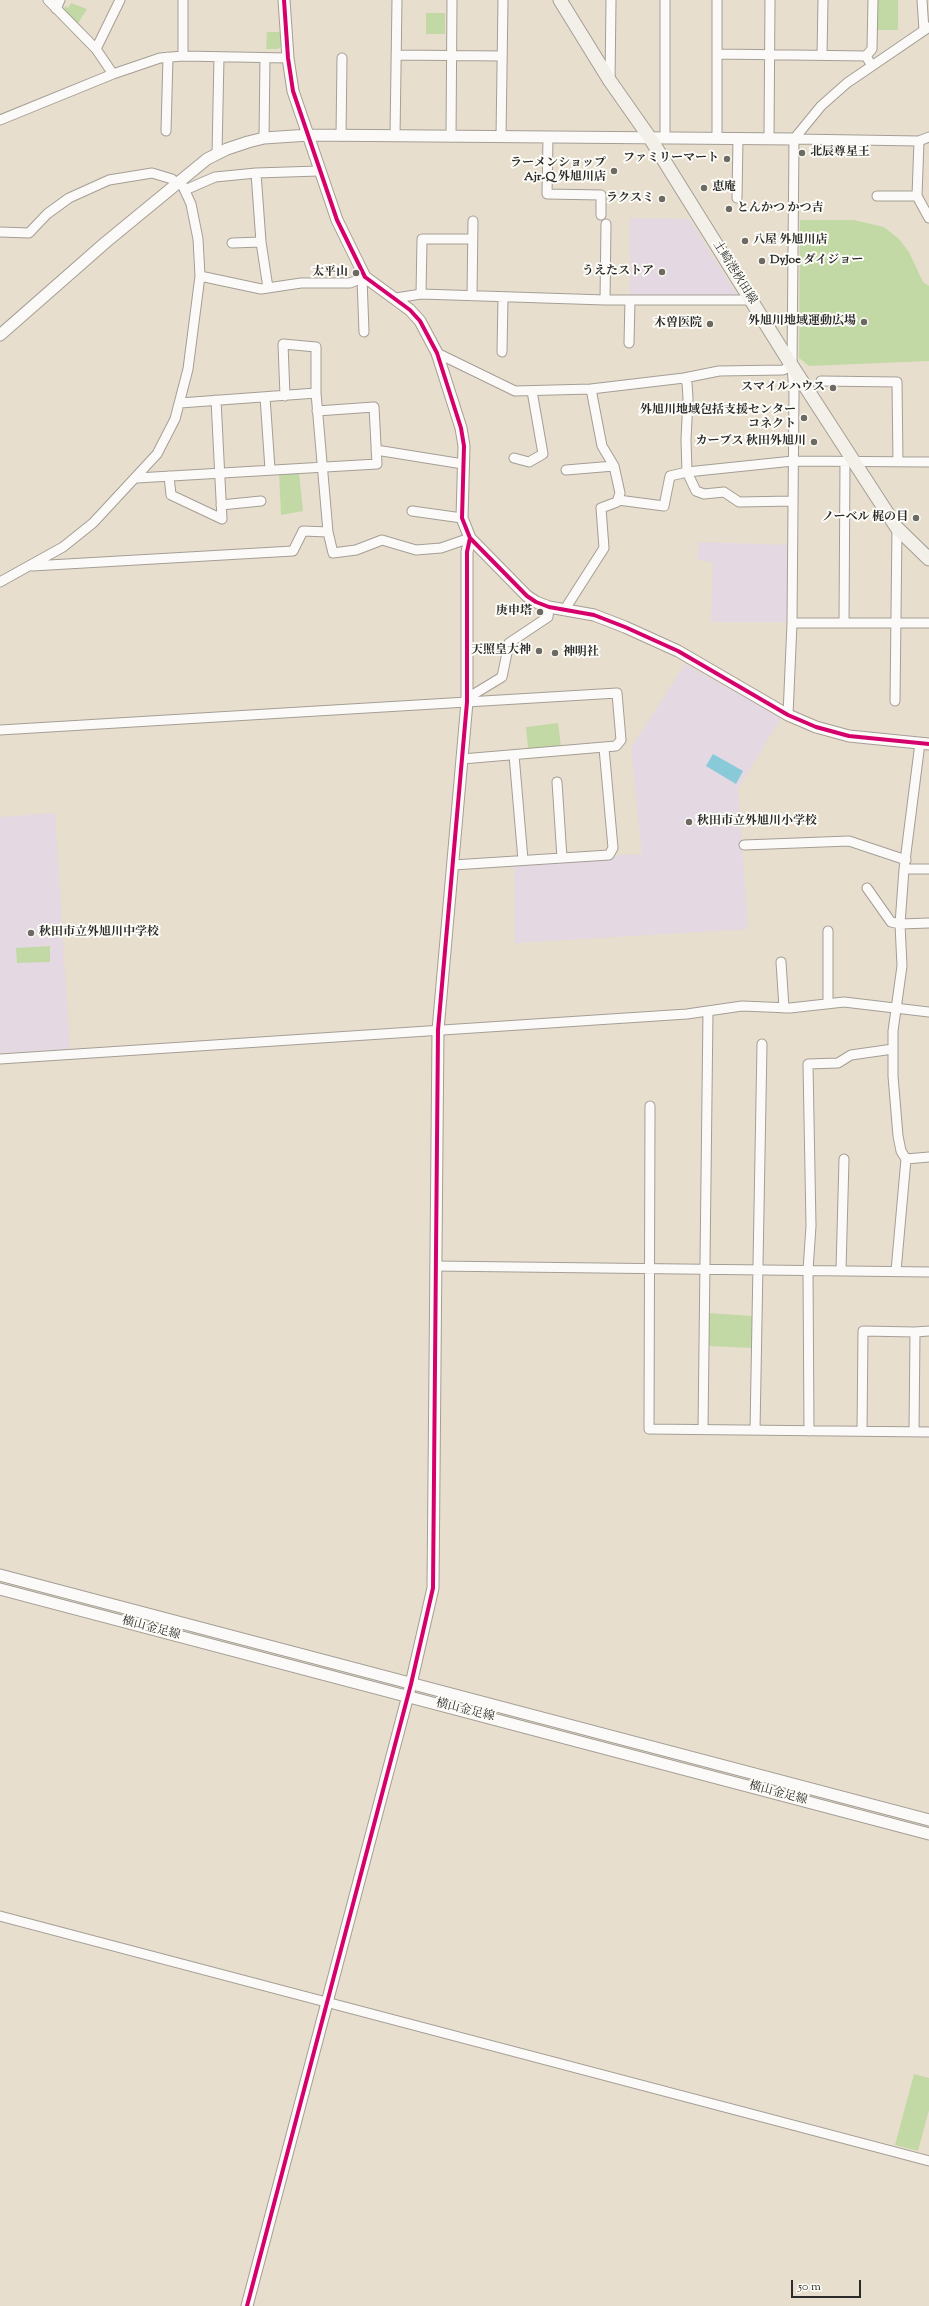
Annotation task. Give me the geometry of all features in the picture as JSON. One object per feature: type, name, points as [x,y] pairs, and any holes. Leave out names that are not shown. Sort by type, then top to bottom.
[{"type":"main road","name":"土崎港秋田線","points":[[560,0],[610,81],[650,138],[752,300],[850,462],[897,528],[929,559]]},
{"type":"street","points":[[48,0],[96,49],[113,74]]},
{"type":"street","points":[[56,9],[60,0]]},
{"type":"street","points":[[96,49],[120,0]]},
{"type":"street","points":[[183,0],[183,56]]},
{"type":"street","points":[[284,0],[288,58],[293,91],[309,135],[319,171],[337,220],[364,278],[364,332]]},
{"type":"street","points":[[395,136],[397,0]]},
{"type":"street","points":[[451,137],[452,0]]},
{"type":"street","points":[[501,137],[502,0]]},
{"type":"street","points":[[610,0],[610,81]]},
{"type":"street","points":[[665,0],[665,138]]},
{"type":"street","points":[[717,0],[717,137]]},
{"type":"street","points":[[769,138],[770,0]]},
{"type":"street","points":[[822,55],[823,0]]},
{"type":"street","points":[[866,56],[872,49],[873,0]]},
{"type":"street","points":[[788,715],[792,623],[794,139],[821,106],[847,83],[926,25],[922,0]]},
{"type":"street","points":[[717,54],[866,56]]},
{"type":"street","points":[[396,55],[502,56]]},
{"type":"street","points":[[866,56],[872,66]]},
{"type":"street","points":[[166,131],[168,57]]},
{"type":"street","points":[[0,120],[113,74],[168,57],[288,58]]},
{"type":"street","points":[[217,154],[219,57]]},
{"type":"street","points":[[264,138],[265,58]]},
{"type":"street","points":[[341,136],[342,58]]},
{"type":"street","points":[[0,336],[106,242],[181,185],[217,154],[227,149],[264,138],[309,135],[650,138],[717,137],[919,141],[929,137]]},
{"type":"street","points":[[548,137],[547,194],[601,194],[601,215]]},
{"type":"street","points":[[738,138],[738,198]]},
{"type":"street","points":[[919,141],[917,196],[929,218]]},
{"type":"street","points":[[181,185],[215,177],[256,172],[319,171]]},
{"type":"street","points":[[256,172],[261,242],[268,288]]},
{"type":"street","points":[[0,232],[29,233],[47,214],[70,198],[109,180],[152,173],[172,179],[181,185],[191,204],[198,239],[200,276],[188,369],[180,403],[175,419],[157,454],[137,478],[93,523],[63,547],[0,582]]},
{"type":"street","points":[[876,196],[917,196]]},
{"type":"street","points":[[472,296],[473,221]]},
{"type":"street","points":[[605,300],[606,224]]},
{"type":"street","points":[[421,294],[422,239],[472,239]]},
{"type":"street","points":[[232,243],[261,242]]},
{"type":"street","points":[[200,276],[238,286],[261,289],[301,283],[350,283],[364,278]]},
{"type":"street","points":[[364,278],[396,298],[420,321],[437,353],[461,428],[464,446],[462,518],[470,538],[527,596],[549,607],[594,615],[678,651],[788,715],[816,728],[849,736],[924,743],[905,864],[900,924],[902,966],[896,1007],[893,1049],[898,1136],[901,1151],[906,1159],[896,1271]]},
{"type":"street","points":[[396,298],[421,294],[503,298],[605,300],[752,300]]},
{"type":"street","points":[[502,352],[503,298]]},
{"type":"street","points":[[629,343],[630,300]]},
{"type":"street","points":[[286,396],[284,344],[316,347],[316,393],[321,466],[328,532],[332,553],[356,550],[382,540],[416,550],[441,548],[470,538]]},
{"type":"street","points":[[437,353],[515,391],[591,389],[684,378],[719,371],[783,370],[792,366]]},
{"type":"street","points":[[684,378],[688,398],[686,440],[687,472],[696,491],[704,494],[724,492],[739,502],[793,501]]},
{"type":"street","points":[[821,381],[897,382],[898,462]]},
{"type":"street","points":[[591,389],[602,446],[614,466],[620,493],[618,500]]},
{"type":"street","points":[[514,458],[529,462],[543,454],[532,391]]},
{"type":"street","points":[[180,403],[316,393]]},
{"type":"street","points":[[265,397],[270,469]]},
{"type":"street","points":[[169,476],[171,495],[222,519],[221,472],[216,400]]},
{"type":"street","points":[[137,478],[321,466],[377,464],[374,407],[317,411]]},
{"type":"street","points":[[376,450],[463,464]]},
{"type":"street","points":[[565,609],[604,548],[601,508],[618,500],[664,506],[670,476],[687,472],[793,461],[929,462]]},
{"type":"street","points":[[844,622],[850,462]]},
{"type":"street","points":[[566,470],[614,466]]},
{"type":"street","points":[[221,505],[261,501]]},
{"type":"street","points":[[412,511],[462,518]]},
{"type":"street","points":[[895,701],[897,528]]},
{"type":"street","points":[[29,567],[294,552],[303,531],[328,532]]},
{"type":"street","points":[[247,2306],[407,1696],[412,1684],[433,1588],[438,1030],[467,699],[467,552],[470,538]]},
{"type":"street","points":[[467,699],[502,677],[509,643],[548,617],[549,607]]},
{"type":"street","points":[[792,623],[929,623]]},
{"type":"street","points":[[0,730],[467,699],[617,693],[621,740],[616,746],[462,759]]},
{"type":"street","points":[[453,865],[609,855],[613,848],[604,748]]},
{"type":"street","points":[[514,755],[523,860]]},
{"type":"street","points":[[557,782],[562,858]]},
{"type":"street","points":[[744,845],[849,841],[905,864],[929,869]]},
{"type":"street","points":[[867,888],[891,922],[900,924],[929,923]]},
{"type":"street","points":[[828,931],[828,1004]]},
{"type":"street","points":[[781,962],[784,1008]]},
{"type":"street","points":[[0,1059],[686,1014],[742,1006],[784,1008],[844,1002],[929,1012]]},
{"type":"street","points":[[703,1429],[708,1011]]},
{"type":"street","points":[[755,1430],[762,1044]]},
{"type":"street","points":[[808,1431],[808,1270],[811,1226],[808,1064],[838,1062],[851,1054],[893,1049]]},
{"type":"street","points":[[650,1106],[649,1428],[929,1432]]},
{"type":"street","points":[[906,1159],[929,1157]]},
{"type":"street","points":[[841,1270],[844,1159]]},
{"type":"street","points":[[435,1266],[929,1272]]},
{"type":"street","points":[[862,1431],[863,1331],[929,1331]]},
{"type":"street","points":[[914,1432],[915,1332]]},
{"type":"street","name":"横山金足線","points":[[0,1575],[929,1820]]},
{"type":"street","name":"横山金足線","points":[[0,1589],[929,1834]]},
{"type":"street","points":[[0,1916],[929,2161]]},
{"type":"shaded area","points":[[630,218],[689,219],[737,295],[630,295]]},
{"type":"shaded area","points":[[699,542],[787,545],[787,622],[711,622],[713,562],[697,560]]},
{"type":"shaded area","name":"秋田市立外旭川小学校","points":[[685,664],[781,718],[738,789],[748,929],[515,943],[514,861],[642,854],[631,748]]},
{"type":"shaded area","name":"秋田市立外旭川中学校","points":[[55,813],[70,1049],[0,1053],[0,817]]},
{"type":"green space","points":[[875,0],[898,0],[898,30],[875,30]]},
{"type":"green space","points":[[71,3],[87,9],[77,25],[64,12],[65,6],[68,8]]},
{"type":"green space","points":[[426,13],[445,13],[445,34],[426,34]]},
{"type":"green space","points":[[267,32],[281,32],[281,46],[278,49],[266,49]]},
{"type":"green space","name":"外旭川地域運動広場","points":[[800,220],[854,220],[884,227],[899,239],[909,252],[923,282],[929,286],[929,361],[809,366],[799,358]]},
{"type":"green space","points":[[299,472],[303,511],[281,515],[279,473]]},
{"type":"green space","points":[[558,723],[561,746],[528,748],[526,727]]},
{"type":"green space","points":[[50,946],[50,962],[17,963],[16,948]]},
{"type":"green space","points":[[708,1313],[753,1316],[752,1348],[709,1346]]},
{"type":"green space","points":[[914,2074],[929,2078],[929,2110],[918,2151],[895,2145]]},
{"type":"water","points":[[713,754],[743,771],[736,784],[706,766]]},
{"type":"cycle path","points":[[284,0],[288,58],[293,91],[337,220],[365,277],[410,310],[420,321],[437,353],[461,428],[464,446],[462,518],[470,538],[527,596],[536,602],[549,607],[594,615],[625,627],[678,651],[788,715],[816,727],[849,736],[929,744]]},
{"type":"cycle path","points":[[247,2306],[411,1684],[433,1588],[438,1030],[467,702],[467,552],[470,538]]},
{"type":"place","name":"北辰尊星王","points":[[802,153]]},
{"type":"place","name":"ファミリーマート","points":[[727,159]]},
{"type":"place","name":"ラーメンショップ Ajr-Q 外旭川店","points":[[614,171]]},
{"type":"place","name":"恵庵","points":[[704,188]]},
{"type":"place","name":"ラクスミ","points":[[662,199]]},
{"type":"place","name":"とんかつ かつ吉","points":[[729,209]]},
{"type":"place","name":"八屋 外旭川店","points":[[745,241]]},
{"type":"place","name":"DyJoe ダイジョー","points":[[762,261]]},
{"type":"place","name":"うえたストア","points":[[662,272]]},
{"type":"place","name":"太平山","points":[[356,273]]},
{"type":"place","name":"外旭川地域運動広場","points":[[864,322]]},
{"type":"place","name":"木曽医院","points":[[710,324]]},
{"type":"place","name":"スマイルハウス","points":[[833,388]]},
{"type":"place","name":"外旭川地域包括支援センター コネクト","points":[[804,418]]},
{"type":"place","name":"カーブス 秋田外旭川","points":[[814,442]]},
{"type":"place","name":"ノーベル 梶の目","points":[[916,518]]},
{"type":"place","name":"庚申塔","points":[[540,612]]},
{"type":"place","name":"天照皇大神","points":[[539,651]]},
{"type":"place","name":"神明社","points":[[555,653]]},
{"type":"place","name":"秋田市立外旭川小学校","points":[[689,822]]},
{"type":"place","name":"秋田市立外旭川中学校","points":[[31,933]]}]
